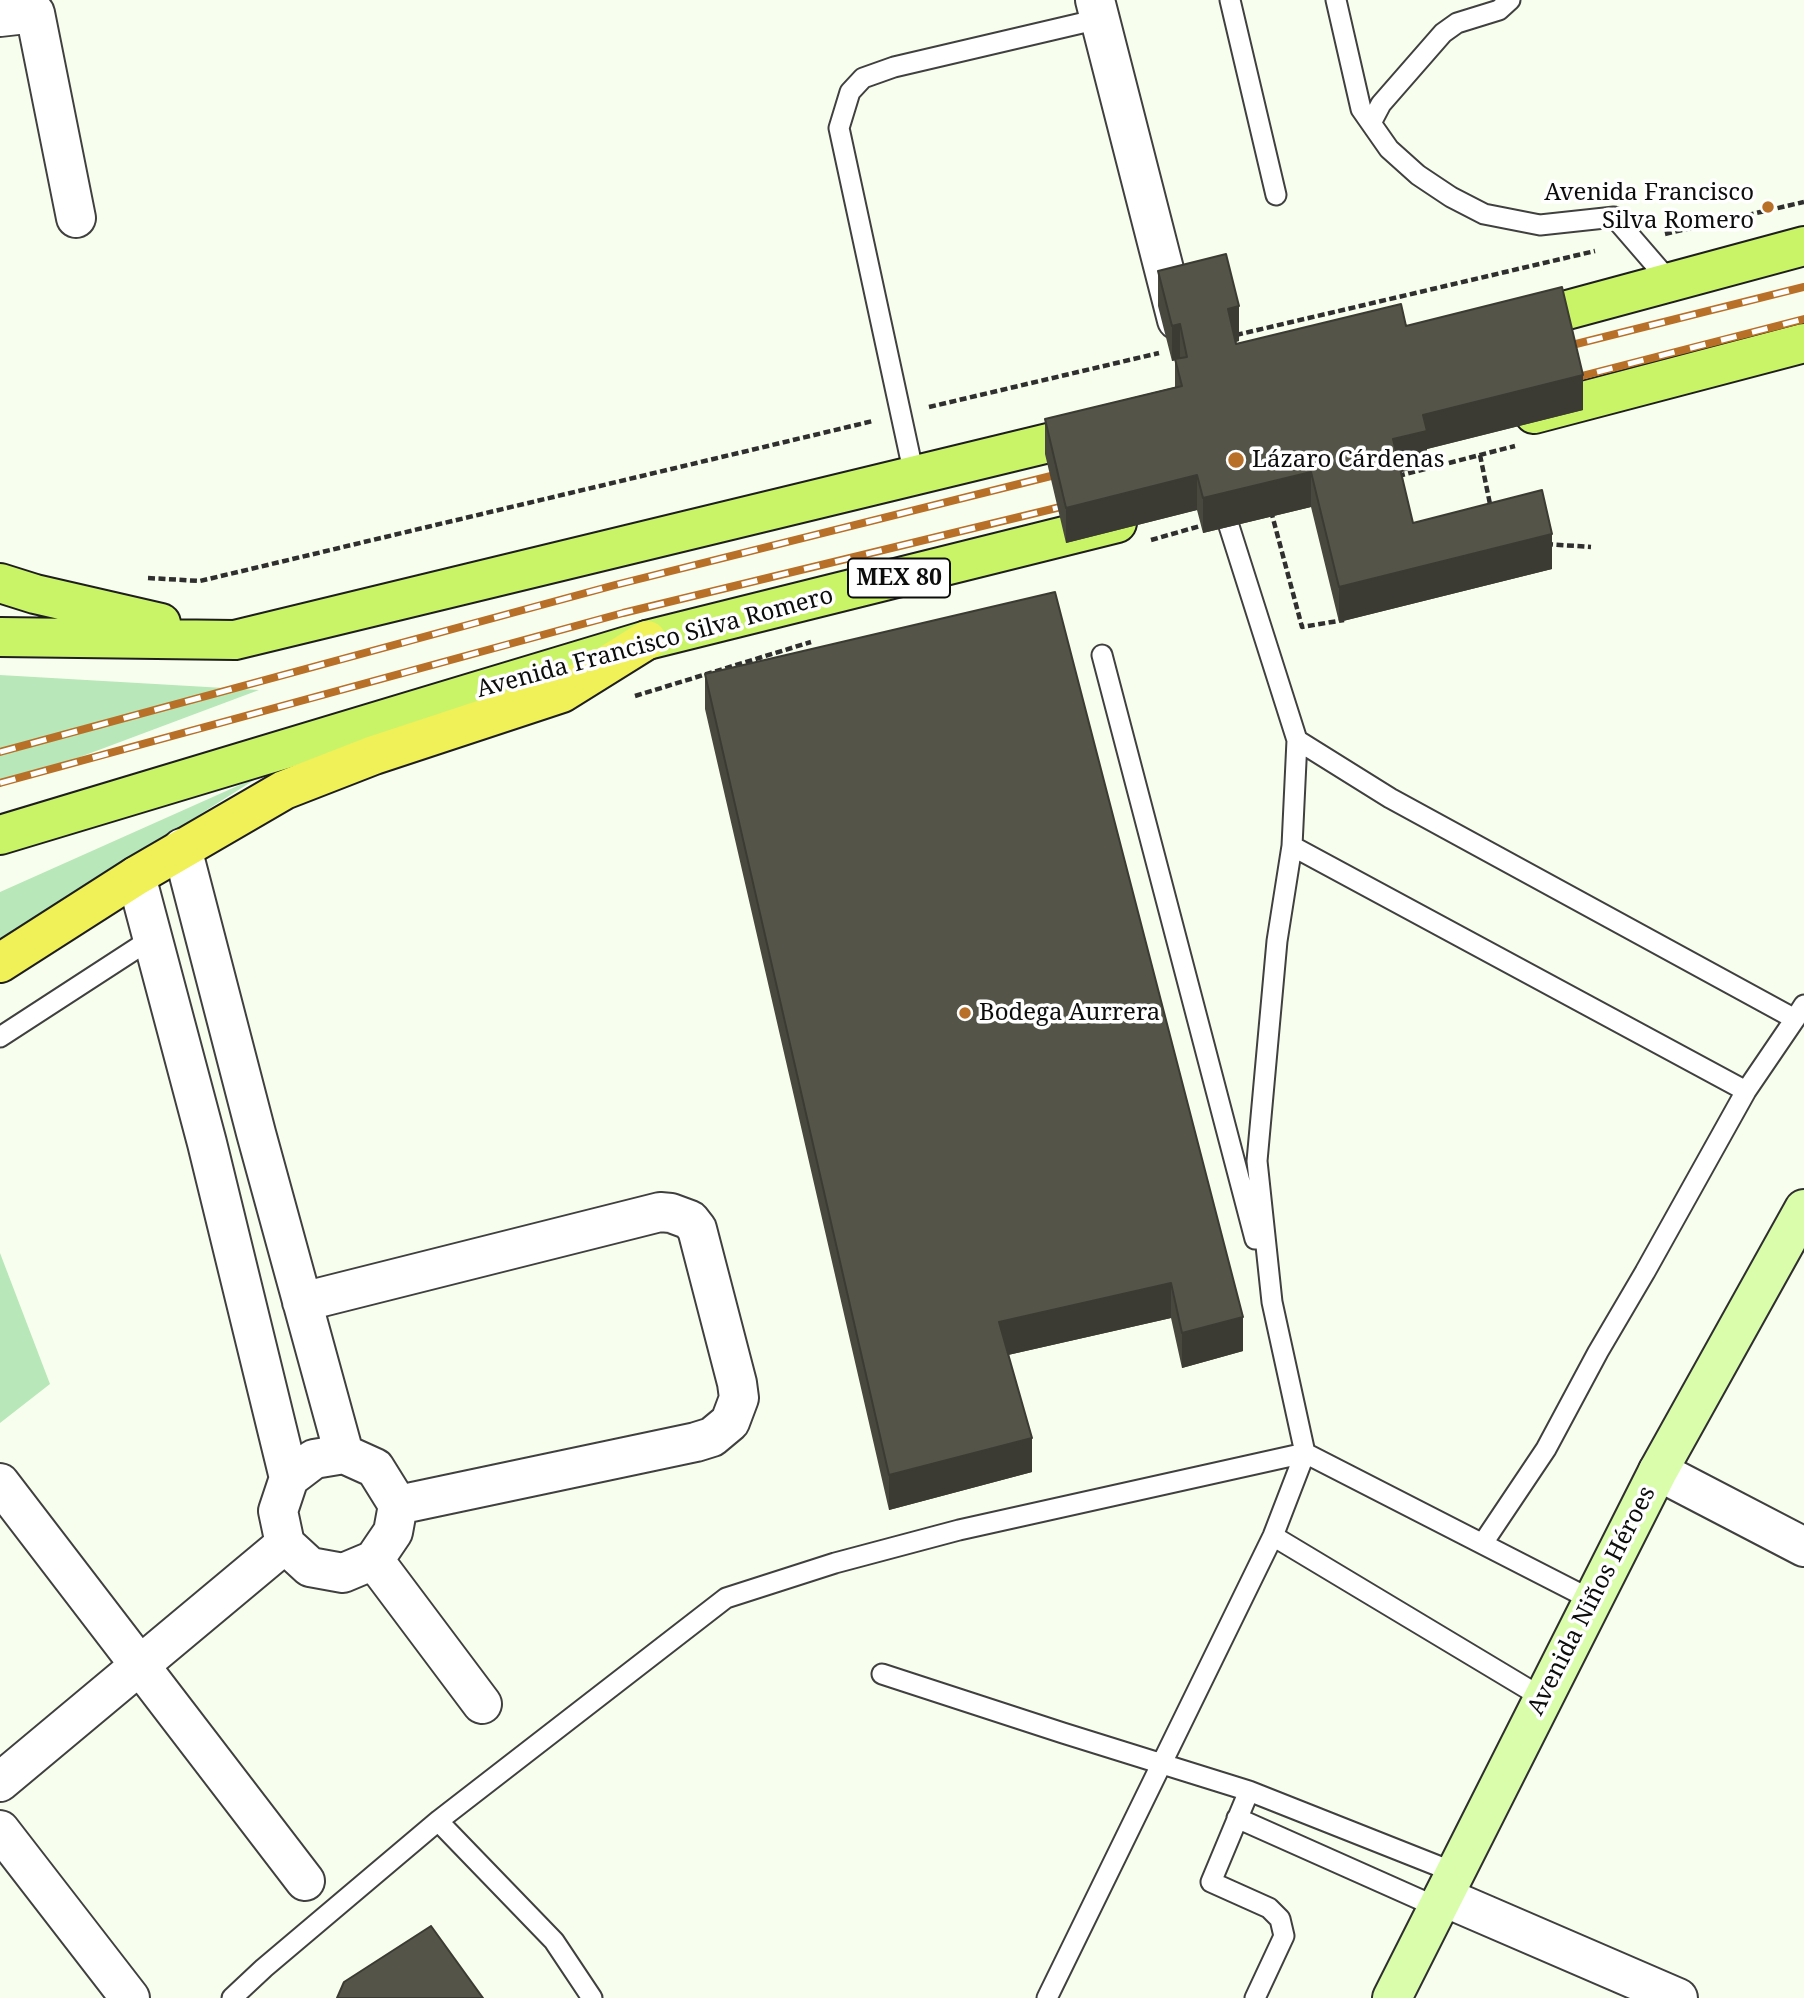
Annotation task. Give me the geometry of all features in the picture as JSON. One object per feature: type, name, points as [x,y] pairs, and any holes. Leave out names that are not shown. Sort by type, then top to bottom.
[{"type":"highway","points":[[0,963],[136,876],[284,790],[374,755],[562,693],[647,640]]},
{"type":"main road","points":[[1482,332],[1804,246]]},
{"type":"main road","points":[[1489,439],[1804,343]]},
{"type":"main road","points":[[0,637],[235,640],[1132,423]]},
{"type":"main road","points":[[1206,500],[1265,498]]},
{"type":"main road","name":"Avenida Francisco Silva Romero","points":[[0,835],[647,640],[1155,513]]},
{"type":"main road","points":[[0,583],[34,594],[235,640]]},
{"type":"street","points":[[1097,9],[1187,359]]},
{"type":"street","points":[[22,10],[76,218]]},
{"type":"street","points":[[182,848],[256,1133],[344,1454]]},
{"type":"street","points":[[136,876],[208,1143],[289,1478],[278,1511],[285,1544],[310,1567],[343,1573],[374,1560],[393,1532],[398,1505],[375,1468],[344,1454],[314,1459],[289,1478]]},
{"type":"street","points":[[208,1143],[256,1133]]},
{"type":"street","name":"Avenida Niños Héroes","points":[[1392,1998],[1658,1471],[1804,1209]]},
{"type":"street","points":[[302,1302],[660,1212],[690,1220],[697,1229],[740,1398],[730,1422],[712,1437],[696,1442],[398,1505]]},
{"type":"street","points":[[1658,1471],[1804,1547]]},
{"type":"street","points":[[0,1483],[305,1881]]},
{"type":"street","points":[[0,1782],[285,1544]]},
{"type":"street","points":[[374,1560],[482,1704]]},
{"type":"street","points":[[0,1830],[130,1998]]},
{"type":"street","points":[[1446,1893],[1678,1998]]},
{"type":"lane","points":[[1230,0],[1276,195]]},
{"type":"lane","points":[[1336,0],[1361,109],[1389,149],[1418,175],[1484,214],[1540,225],[1614,217],[1671,283]]},
{"type":"lane","points":[[1371,122],[1381,104],[1443,33],[1457,23],[1499,10],[1510,0]]},
{"type":"lane","points":[[915,475],[839,128],[850,92],[863,78],[894,67],[1097,9]]},
{"type":"lane","points":[[1206,500],[1228,518],[1297,740],[1292,846],[1277,941],[1257,1161],[1272,1302]]},
{"type":"lane","points":[[1047,1998],[1273,1536],[1305,1452],[1272,1302],[1102,655]]},
{"type":"lane","points":[[1297,740],[1402,804],[1800,1012],[1746,1091],[1546,1449],[1483,1543]]},
{"type":"lane","points":[[1292,846],[1746,1091]]},
{"type":"lane","points":[[0,1037],[151,939]]},
{"type":"lane","points":[[232,1998],[438,1821],[726,1598],[835,1563],[959,1530],[1305,1452],[1592,1600]]},
{"type":"lane","points":[[1273,1536],[1543,1698]]},
{"type":"lane","points":[[882,1674],[1249,1791],[1446,1893]]},
{"type":"lane","points":[[1249,1791],[1211,1882],[1269,1908],[1280,1919],[1284,1936],[1255,1998]]},
{"type":"lane","points":[[1237,1818],[1446,1893]]},
{"type":"lane","points":[[438,1821],[554,1941],[592,1998]]},
{"type":"path","points":[[1489,439],[1493,516]]},
{"type":"path","points":[[1265,498],[1302,628],[1344,620],[1356,614]]},
{"type":"path","points":[[1538,543],[1591,547]]},
{"type":"green space","points":[[0,675],[259,690],[0,787]]},
{"type":"green space","points":[[262,775],[0,941],[0,892]]},
{"type":"green space","points":[[0,1253],[50,1384],[0,1423]]},
{"type":"building","name":"Lázaro Cárdenas","points":[[1226,254],[1239,306],[1228,309],[1236,344],[1401,304],[1406,326],[1562,287],[1583,375],[1423,415],[1427,431],[1393,439],[1413,523],[1542,490],[1552,534],[1339,587],[1311,472],[1203,498],[1197,475],[1066,508],[1045,419],[1182,386],[1175,359],[1187,357],[1180,324],[1172,326],[1158,271]]},
{"type":"building","name":"Bodega Aurrera","points":[[1055,592],[1243,1317],[1182,1333],[1171,1283],[999,1322],[1032,1438],[889,1475],[705,674]]},
{"type":"building","points":[[431,1926],[483,1998],[337,1998],[344,1982]]},
{"type":"railway","points":[[1556,349],[1804,287]]},
{"type":"railway","points":[[1566,380],[1804,319]]},
{"type":"railway","points":[[0,752],[615,585],[1067,472]]},
{"type":"railway","points":[[0,783],[623,613],[1077,503]]},
{"type":"place","name":"Avenida Francisco Silva Romero","points":[[1768,207]]},
{"type":"place","name":"Lázaro Cárdenas","points":[[1236,460]]},
{"type":"place","name":"Bodega Aurrera","points":[[965,1013]]}]
